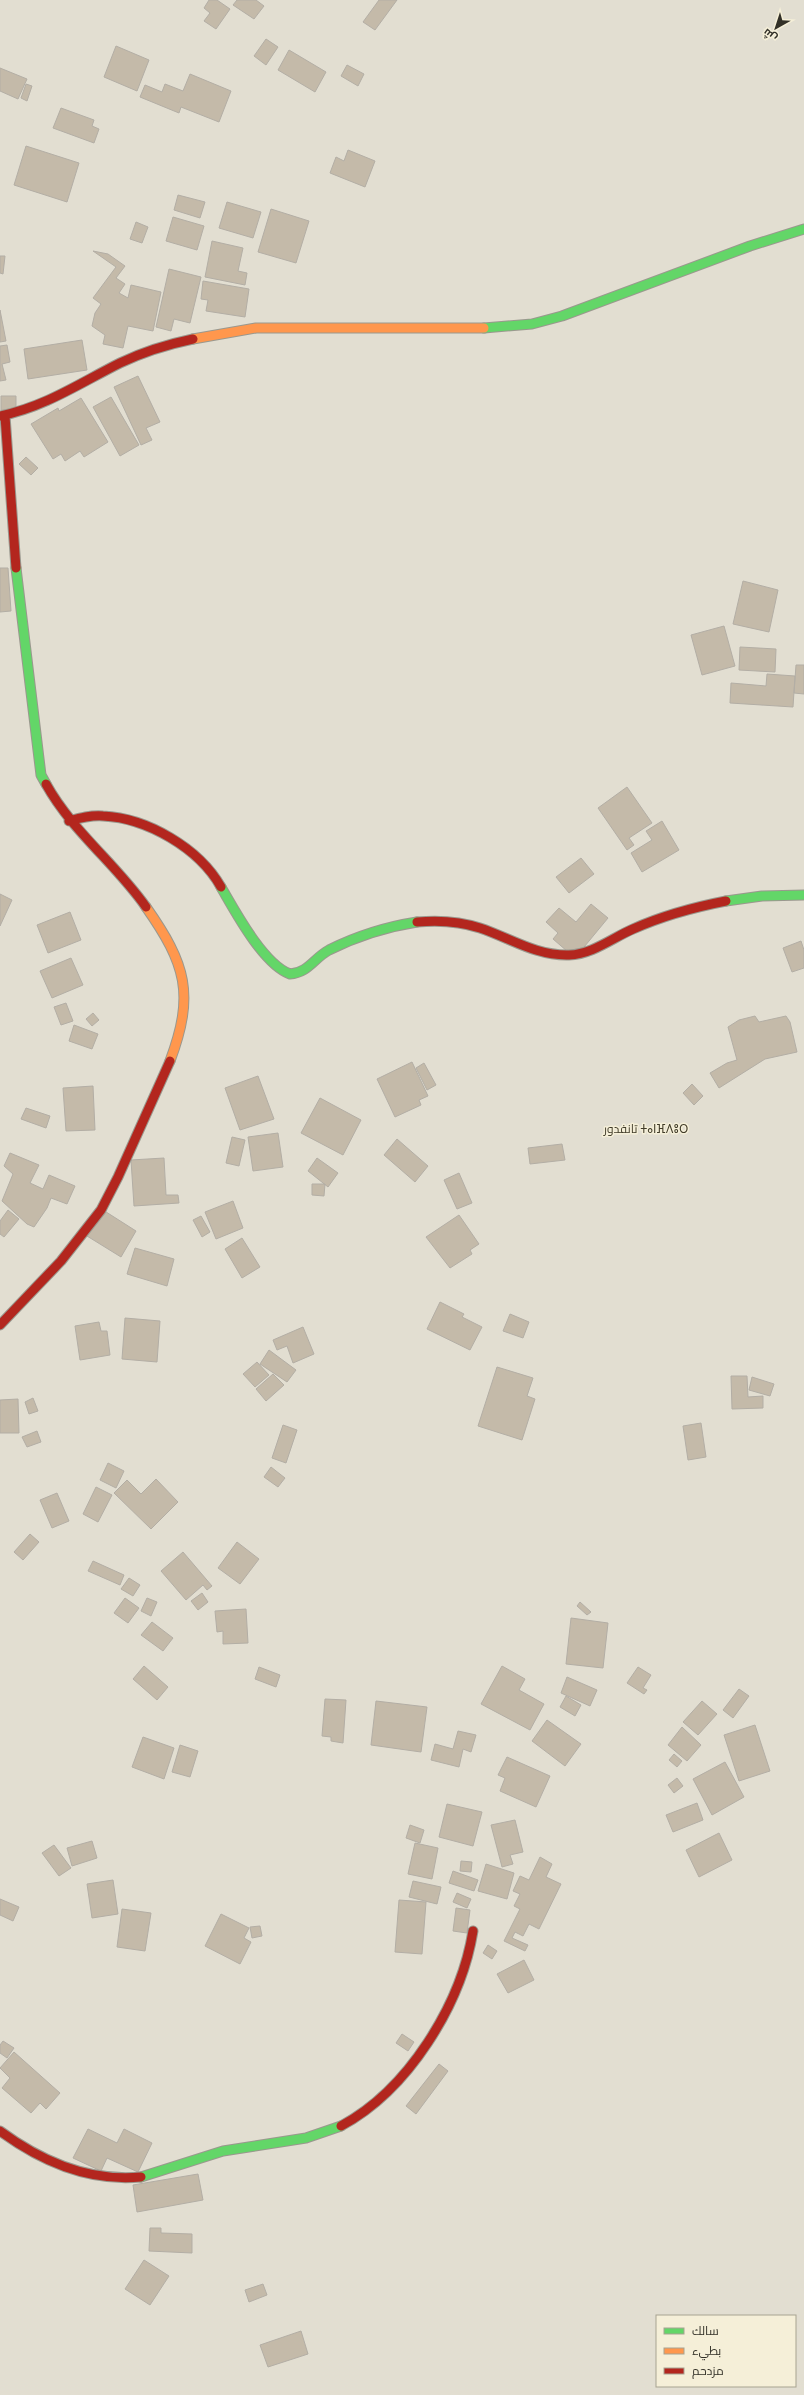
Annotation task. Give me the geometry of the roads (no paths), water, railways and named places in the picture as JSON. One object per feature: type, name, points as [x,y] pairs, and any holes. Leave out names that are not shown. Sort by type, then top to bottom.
[{"type":"street","points":[[0,1325],[82,1235],[103,1205],[115,1184],[170,1057],[184,1002],[184,984],[180,966],[168,942],[127,881],[69,821],[48,790],[41,775],[13,546],[2,416],[24,411],[50,401],[122,362],[170,344],[256,328],[469,329],[532,324],[562,316],[750,246],[804,229]]},
{"type":"street","points":[[69,821],[88,817],[120,818],[147,827],[175,842],[195,857],[213,876],[235,913],[259,945],[278,968],[290,974],[304,971],[325,952],[356,937],[376,930],[417,922],[443,921],[467,924],[537,952],[555,956],[571,955],[591,951],[640,925],[726,901],[755,896],[804,895]]},
{"type":"street","points":[[0,2131],[27,2149],[78,2174],[94,2177],[130,2179],[145,2177],[224,2151],[253,2145],[309,2138],[333,2130],[365,2110],[418,2053],[444,2014],[456,1990],[465,1966],[473,1931]]},
{"type":"district","name":"تانفدور ⵜⴰⵏⴼⴷⵓⵔ","points":[[646,1128]]}]
